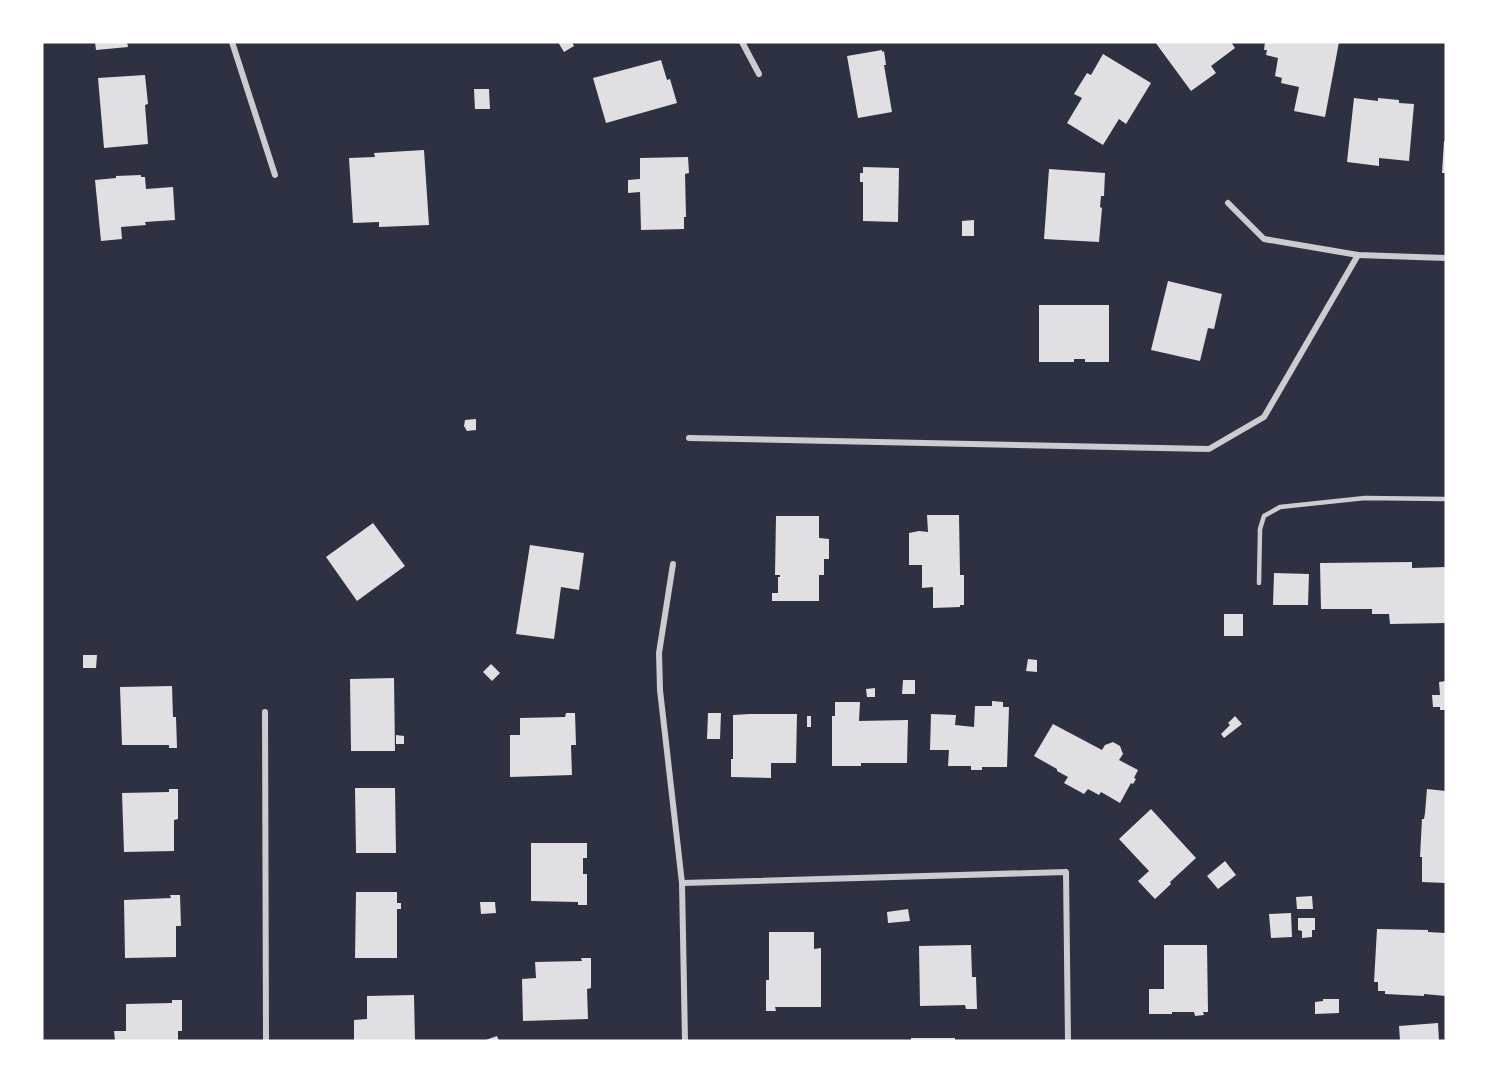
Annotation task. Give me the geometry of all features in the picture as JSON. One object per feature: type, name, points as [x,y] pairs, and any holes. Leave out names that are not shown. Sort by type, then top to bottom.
[{"type":"street","points":[[232,42],[274,175]]},
{"type":"street","points":[[742,42],[759,74]]},
{"type":"street","points":[[1228,203],[1264,239],[1358,255],[1446,258]]},
{"type":"street","points":[[689,438],[1209,448],[1264,417],[1358,255]]},
{"type":"street","points":[[673,564],[659,653],[660,690],[682,883],[685,1041]]},
{"type":"street","points":[[265,712],[266,1041]]},
{"type":"street","points":[[682,883],[1066,872],[1068,1041]]},
{"type":"lane","points":[[1258,583],[1260,529],[1264,516],[1280,507],[1365,498],[1446,499]]},
{"type":"building","points":[[95,42],[127,42],[128,47],[96,50]]},
{"type":"building","points":[[558,42],[572,42],[574,46],[564,52]]},
{"type":"building","points":[[1155,42],[1231,42],[1235,48],[1211,66],[1216,73],[1191,91]]},
{"type":"building","points":[[1265,42],[1339,42],[1325,117],[1294,111],[1299,87],[1281,83],[1282,78],[1275,76],[1278,58],[1266,55]]},
{"type":"building","points":[[884,51],[886,65],[884,65],[892,112],[858,118],[847,56]]},
{"type":"building","points":[[1103,54],[1151,83],[1126,124],[1119,119],[1103,145],[1067,123],[1082,98],[1074,94],[1087,73],[1091,75]]},
{"type":"building","points":[[661,60],[667,80],[670,79],[677,103],[606,123],[593,78]]},
{"type":"building","points":[[145,75],[148,144],[104,148],[98,78]]},
{"type":"building","points":[[474,89],[489,89],[490,109],[475,109]]},
{"type":"building","points":[[1354,98],[1378,101],[1378,98],[1399,100],[1399,103],[1414,104],[1409,161],[1379,158],[1379,166],[1347,162]]},
{"type":"building","points":[[1444,141],[1446,141],[1446,173],[1442,173]]},
{"type":"building","points":[[424,150],[429,225],[379,227],[379,222],[353,223],[349,158],[375,157],[374,153]]},
{"type":"building","points":[[688,157],[689,173],[685,174],[684,229],[641,230],[640,192],[628,193],[628,180],[640,179],[640,158]]},
{"type":"building","points":[[863,167],[899,168],[898,222],[863,221],[863,182],[860,182],[860,173],[863,173]]},
{"type":"building","points":[[1049,169],[1105,173],[1104,196],[1101,196],[1100,207],[1102,208],[1099,242],[1044,239]]},
{"type":"building","points":[[141,175],[145,177],[146,189],[173,187],[175,220],[145,222],[146,225],[121,227],[122,239],[101,241],[95,180]]},
{"type":"building","points":[[974,220],[974,236],[962,236],[962,221]]},
{"type":"building","points":[[1168,281],[1222,294],[1214,329],[1208,328],[1200,361],[1151,350]]},
{"type":"building","points":[[1039,305],[1109,305],[1109,362],[1085,362],[1085,359],[1074,359],[1074,362],[1039,362]]},
{"type":"building","points":[[476,419],[476,430],[467,431],[464,426],[465,420]]},
{"type":"building","points":[[927,515],[959,515],[960,575],[964,575],[964,605],[960,607],[933,608],[933,587],[922,588],[922,565],[909,565],[909,533],[928,532]]},
{"type":"building","points":[[776,516],[819,516],[819,538],[829,539],[829,559],[824,559],[824,575],[819,575],[819,601],[772,601],[772,593],[778,593],[778,577],[780,577],[780,575],[775,575]]},
{"type":"building","points":[[373,523],[405,566],[357,601],[326,557]]},
{"type":"building","points":[[530,545],[584,553],[579,590],[561,587],[554,639],[516,634]]},
{"type":"building","points":[[1412,562],[1412,568],[1446,567],[1446,623],[1390,624],[1389,614],[1372,614],[1372,609],[1321,609],[1320,563]]},
{"type":"building","points":[[1274,573],[1309,574],[1308,605],[1273,605]]},
{"type":"building","points":[[1224,614],[1243,614],[1243,636],[1224,636]]},
{"type":"building","points":[[83,655],[97,655],[96,668],[83,668]]},
{"type":"building","points":[[1028,659],[1037,660],[1037,672],[1026,671]]},
{"type":"building","points":[[491,664],[500,673],[492,681],[483,672]]},
{"type":"building","points":[[394,678],[395,751],[351,751],[350,679]]},
{"type":"building","points":[[903,680],[915,680],[915,694],[902,694]]},
{"type":"building","points":[[1446,681],[1446,710],[1440,710],[1440,707],[1433,707],[1432,695],[1440,695],[1439,682]]},
{"type":"building","points":[[172,686],[177,748],[169,748],[169,745],[122,745],[120,687]]},
{"type":"building","points":[[875,688],[875,697],[867,697],[866,689]]},
{"type":"building","points":[[992,701],[1003,702],[1003,707],[1009,707],[1007,767],[982,767],[982,770],[971,770],[971,766],[948,766],[949,750],[930,750],[931,714],[956,715],[955,725],[974,727],[975,706],[992,706]]},
{"type":"building","points":[[835,702],[860,702],[859,721],[908,720],[907,763],[861,763],[861,766],[832,766],[832,716],[835,716]]},
{"type":"building","points":[[566,713],[575,713],[576,745],[571,745],[572,775],[510,777],[510,735],[520,735],[520,718],[565,717]]},
{"type":"building","points":[[708,713],[721,713],[720,739],[707,739]]},
{"type":"building","points":[[797,714],[796,763],[771,763],[771,778],[731,777],[733,715]]},
{"type":"building","points":[[807,716],[811,716],[811,727],[807,727]]},
{"type":"building","points":[[1235,716],[1242,724],[1224,738],[1221,734]]},
{"type":"building","points":[[1053,724],[1102,750],[1105,745],[1113,742],[1120,746],[1123,754],[1119,760],[1138,770],[1134,778],[1136,779],[1133,784],[1131,783],[1120,803],[1101,792],[1099,795],[1088,789],[1084,794],[1064,783],[1068,777],[1034,756]]},
{"type":"building","points":[[396,735],[404,736],[404,744],[396,744]]},
{"type":"building","points":[[355,788],[395,788],[396,853],[356,853]]},
{"type":"building","points":[[169,789],[178,789],[178,819],[174,820],[174,851],[124,852],[122,793],[169,792]]},
{"type":"building","points":[[1427,789],[1446,791],[1446,883],[1422,882],[1422,857],[1420,857],[1422,819],[1424,819]]},
{"type":"building","points":[[1151,809],[1196,858],[1155,899],[1138,881],[1149,871],[1119,839]]},
{"type":"building","points":[[531,843],[587,843],[587,858],[583,858],[583,874],[587,874],[587,905],[578,905],[578,902],[531,901]]},
{"type":"building","points":[[1225,861],[1236,875],[1218,889],[1207,876]]},
{"type":"building","points":[[356,892],[397,892],[397,903],[401,903],[401,909],[397,909],[397,958],[355,958]]},
{"type":"building","points":[[170,895],[180,895],[181,926],[176,926],[176,957],[125,958],[124,900],[171,898]]},
{"type":"building","points":[[1312,896],[1313,909],[1297,909],[1296,897]]},
{"type":"building","points":[[480,902],[495,902],[496,913],[481,914]]},
{"type":"building","points":[[908,909],[910,921],[888,923],[887,912]]},
{"type":"building","points":[[1291,913],[1292,937],[1271,938],[1269,914]]},
{"type":"building","points":[[1298,918],[1315,918],[1315,930],[1312,930],[1312,937],[1302,938],[1302,931],[1298,930]]},
{"type":"building","points":[[1377,929],[1428,930],[1428,932],[1446,933],[1446,996],[1385,994],[1385,991],[1378,991],[1378,982],[1374,982]]},
{"type":"building","points":[[769,932],[814,932],[814,949],[821,948],[821,1007],[775,1007],[776,1011],[766,1011],[766,980],[769,980]]},
{"type":"building","points":[[971,945],[972,977],[976,977],[977,1009],[966,1009],[965,1005],[920,1006],[919,946]]},
{"type":"building","points":[[1164,945],[1207,945],[1208,1012],[1203,1012],[1204,1015],[1195,1016],[1194,1012],[1149,1014],[1149,989],[1164,989]]},
{"type":"building","points":[[581,958],[591,958],[591,988],[587,989],[588,1019],[523,1021],[522,979],[536,978],[535,962],[582,961]]},
{"type":"building","points":[[414,995],[415,1041],[354,1041],[354,1020],[367,1019],[367,996]]},
{"type":"building","points":[[1323,999],[1339,999],[1339,1013],[1315,1014],[1315,1002],[1323,1001]]},
{"type":"building","points":[[172,1000],[182,1000],[182,1031],[178,1031],[178,1041],[115,1041],[114,1031],[126,1031],[126,1004],[172,1003]]},
{"type":"building","points":[[1438,1023],[1439,1041],[1400,1041],[1399,1026]]},
{"type":"building","points":[[497,1036],[499,1041],[483,1041]]},
{"type":"building","points":[[911,1038],[955,1038],[955,1041],[911,1041]]}]
